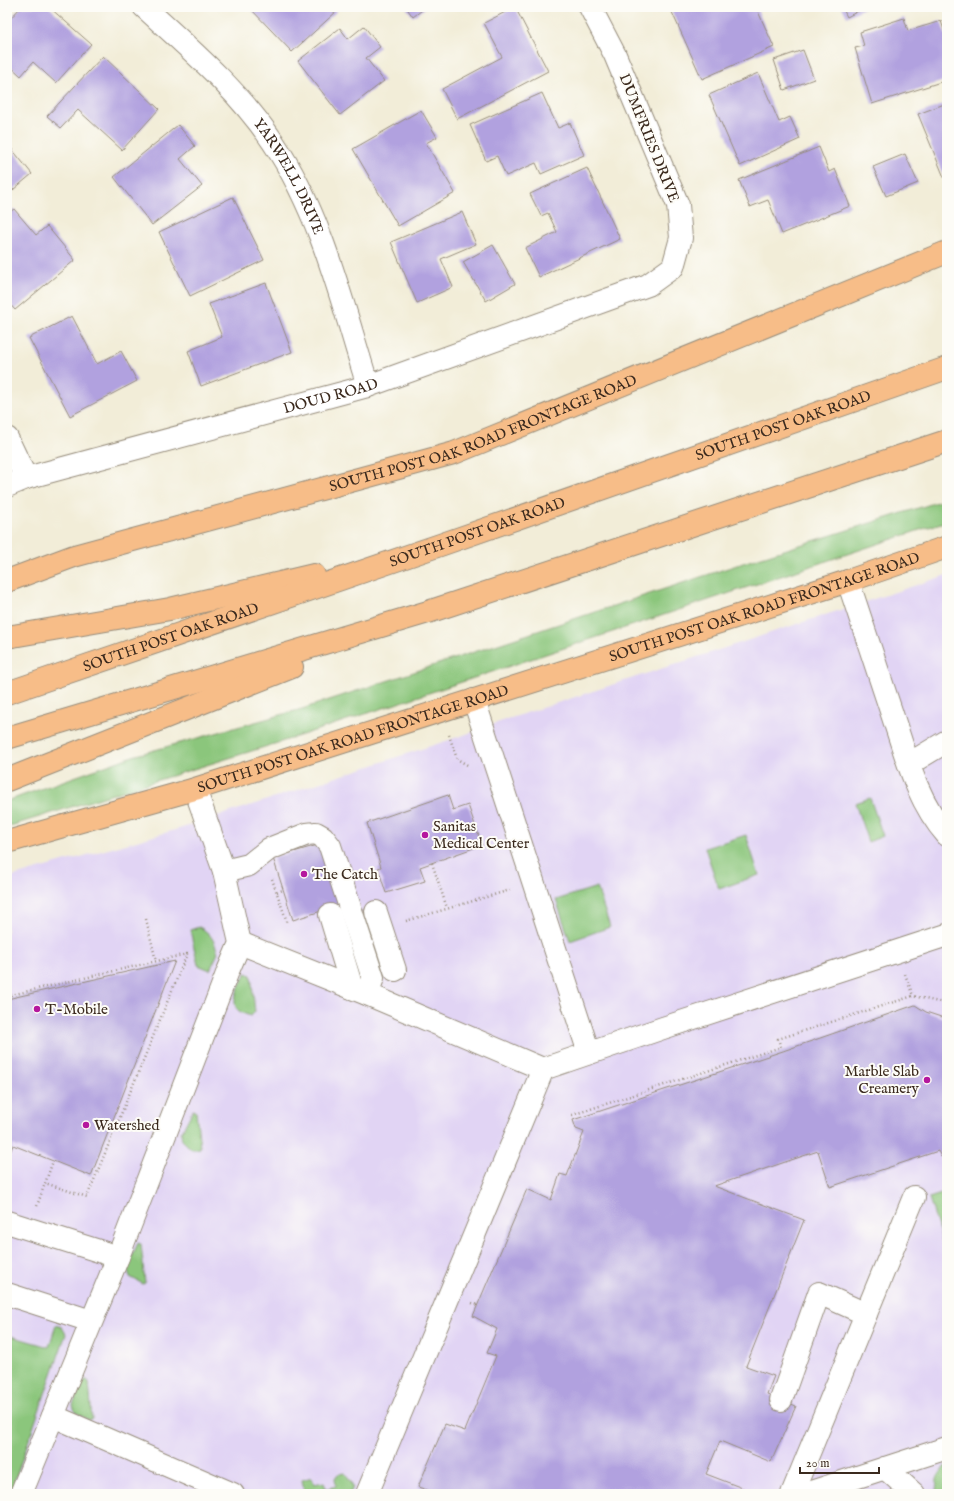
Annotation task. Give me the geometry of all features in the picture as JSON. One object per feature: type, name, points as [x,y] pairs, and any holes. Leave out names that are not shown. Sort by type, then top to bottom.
[{"type":"main road","name":"SOUTH POST OAK ROAD FRONTAGE ROAD","points":[[7,581],[74,556],[454,453],[947,252]]},
{"type":"main road","name":"SOUTH POST OAK ROAD","points":[[7,694],[947,368]]},
{"type":"main road","points":[[7,738],[428,612],[947,441]]},
{"type":"main road","points":[[7,637],[170,610],[443,544]]},
{"type":"main road","name":"SOUTH POST OAK ROAD FRONTAGE ROAD","points":[[7,842],[195,789],[848,581],[947,547]]},
{"type":"main road","points":[[7,780],[428,612]]},
{"type":"street","name":"YARWELL DRIVE","points":[[144,7],[196,54],[237,95],[273,142],[301,190],[328,256],[368,386]]},
{"type":"street","name":"DUMFRIES DRIVE","points":[[590,7],[615,55],[678,205],[681,238],[673,267],[648,285]]},
{"type":"street","name":"DOUD ROAD","points":[[17,482],[368,386],[648,285]]},
{"type":"street","points":[[7,438],[17,482]]},
{"type":"street","points":[[848,581],[909,764],[923,800],[940,827],[947,835]]},
{"type":"street","points":[[474,700],[589,1053]]},
{"type":"street","points":[[909,764],[947,740]]},
{"type":"street","points":[[21,1494],[118,1257],[240,943],[224,871],[195,789]]},
{"type":"street","points":[[224,871],[249,865],[269,849],[307,834],[316,833],[323,837],[330,846],[364,986]]},
{"type":"street","points":[[330,915],[364,986]]},
{"type":"street","points":[[378,920],[395,970]]},
{"type":"street","points":[[240,943],[364,986],[543,1070],[589,1053],[947,934]]},
{"type":"street","points":[[367,1494],[543,1070]]},
{"type":"street","points":[[792,1494],[914,1197]]},
{"type":"street","points":[[7,1222],[118,1257]]},
{"type":"street","points":[[781,1400],[819,1293],[866,1314]]},
{"type":"street","points":[[7,1294],[91,1320]]},
{"type":"street","points":[[54,1416],[232,1494]]},
{"type":"street","points":[[805,1494],[947,1448]]},
{"type":"street","points":[[885,1468],[914,1494]]},
{"type":"path","points":[[449,735],[458,759],[475,770]]},
{"type":"path","points":[[432,863],[447,908]]},
{"type":"path","points":[[271,874],[287,922]]},
{"type":"path","points":[[378,920],[447,908],[515,888]]},
{"type":"path","points":[[277,892],[283,890]]},
{"type":"path","points":[[146,919],[156,962]]},
{"type":"path","points":[[7,996],[187,954],[87,1198],[45,1183]]},
{"type":"path","points":[[906,977],[912,996]]},
{"type":"path","points":[[572,1115],[781,1047],[778,1038],[912,996],[947,1004]]},
{"type":"path","points":[[37,1208],[53,1161]]},
{"type":"shaded area","points":[[947,575],[947,1494],[32,1494],[7,1482],[7,878],[182,828]]},
{"type":"green space","points":[[947,499],[947,521],[284,741],[7,827],[7,801],[133,756],[302,709],[749,561]]},
{"type":"green space","points":[[870,798],[883,836],[868,842],[855,803]]},
{"type":"green space","points":[[746,835],[759,875],[719,889],[705,848]]},
{"type":"green space","points":[[597,887],[610,927],[570,941],[556,900]]},
{"type":"green space","points":[[199,927],[212,937],[218,953],[210,970],[198,965],[190,930]]},
{"type":"green space","points":[[246,973],[251,975],[255,1012],[251,1016],[239,1011],[235,1003],[235,997]]},
{"type":"green space","points":[[193,1110],[196,1112],[199,1149],[192,1149],[182,1140],[181,1133]]},
{"type":"green space","points":[[947,1192],[947,1256],[929,1198]]},
{"type":"green space","points":[[138,1243],[141,1244],[145,1283],[143,1284],[130,1277],[127,1268]]},
{"type":"green space","points":[[56,1325],[62,1327],[66,1334],[10,1494],[7,1494],[7,1335],[49,1347]]},
{"type":"green space","points":[[86,1379],[89,1382],[92,1419],[88,1420],[75,1412],[73,1405],[82,1383]]},
{"type":"green space","points":[[945,1466],[947,1466],[947,1494],[940,1494],[936,1492],[937,1478]]},
{"type":"green space","points":[[345,1473],[353,1487],[350,1494],[305,1494],[302,1480],[312,1477],[314,1484],[324,1482],[326,1489],[336,1486],[335,1478],[338,1474]]},
{"type":"building","points":[[21,7],[49,7],[91,44],[56,83],[33,62],[21,76],[7,63],[7,49],[11,44],[7,41],[7,22]]},
{"type":"building","points":[[249,7],[333,7],[337,11],[292,52]]},
{"type":"building","points":[[406,7],[426,7],[413,17]]},
{"type":"building","points":[[515,7],[548,71],[457,119],[442,89],[502,57],[484,23]]},
{"type":"building","points":[[678,7],[756,7],[774,47],[702,79],[671,10]]},
{"type":"building","points":[[842,7],[866,7],[847,17]]},
{"type":"building","points":[[904,18],[908,31],[941,21],[947,39],[947,80],[872,104],[855,48],[864,46],[860,32]]},
{"type":"building","points":[[364,26],[380,47],[366,58],[384,81],[340,115],[298,61],[340,28],[348,39]]},
{"type":"building","points":[[803,50],[814,79],[784,90],[774,60]]},
{"type":"building","points":[[103,56],[159,109],[122,150],[78,110],[61,128],[47,116]]},
{"type":"building","points":[[758,73],[779,122],[790,117],[800,139],[740,166],[709,95]]},
{"type":"building","points":[[542,93],[558,128],[570,123],[584,155],[541,174],[536,163],[506,176],[497,156],[486,161],[470,125]]},
{"type":"building","points":[[947,103],[947,181],[946,182],[918,114]]},
{"type":"building","points":[[421,110],[437,137],[426,143],[455,193],[398,226],[353,149]]},
{"type":"building","points":[[178,125],[195,146],[180,159],[202,186],[152,225],[114,177]]},
{"type":"building","points":[[7,143],[32,174],[7,195]]},
{"type":"building","points":[[819,147],[829,172],[835,169],[850,206],[782,234],[768,200],[750,207],[739,180]]},
{"type":"building","points":[[905,154],[918,183],[886,196],[873,167]]},
{"type":"building","points":[[587,168],[620,239],[539,277],[525,248],[557,232],[548,213],[541,216],[530,194]]},
{"type":"building","points":[[233,197],[264,260],[190,296],[159,232]]},
{"type":"building","points":[[14,209],[36,235],[47,226],[75,260],[15,310],[7,301],[7,214]]},
{"type":"building","points":[[462,212],[476,244],[441,259],[453,287],[417,303],[391,242]]},
{"type":"building","points":[[493,245],[515,284],[486,301],[463,262]]},
{"type":"building","points":[[266,283],[292,352],[201,386],[188,351],[222,337],[209,304]]},
{"type":"building","points":[[72,316],[97,364],[121,351],[137,381],[70,416],[29,338]]},
{"type":"building","name":"Sanitas Medical Center","points":[[448,795],[453,810],[468,805],[482,845],[420,867],[425,881],[386,893],[378,868],[381,867],[367,823]]},
{"type":"building","name":"The Catch","points":[[321,844],[340,905],[293,920],[273,858]]},
{"type":"building","points":[[175,961],[91,1176],[13,1145],[7,1160],[7,999]]},
{"type":"building","points":[[915,1005],[926,1012],[947,1019],[947,1154],[941,1157],[938,1151],[830,1187],[818,1151],[714,1186],[804,1220],[746,1366],[774,1376],[767,1394],[796,1406],[771,1462],[720,1441],[706,1474],[758,1494],[432,1494],[433,1492],[418,1487],[445,1424],[465,1431],[496,1356],[487,1353],[497,1329],[473,1316],[527,1189],[551,1200],[560,1174],[567,1176],[584,1132],[576,1129],[573,1120],[783,1051]]},
{"type":"place","name":"Sanitas Medical Center","points":[[425,835]]},
{"type":"place","name":"The Catch","points":[[304,874]]},
{"type":"place","name":"T-Mobile","points":[[37,1009]]},
{"type":"place","name":"Marble Slab Creamery","points":[[927,1080]]},
{"type":"place","name":"Watershed","points":[[86,1125]]}]
